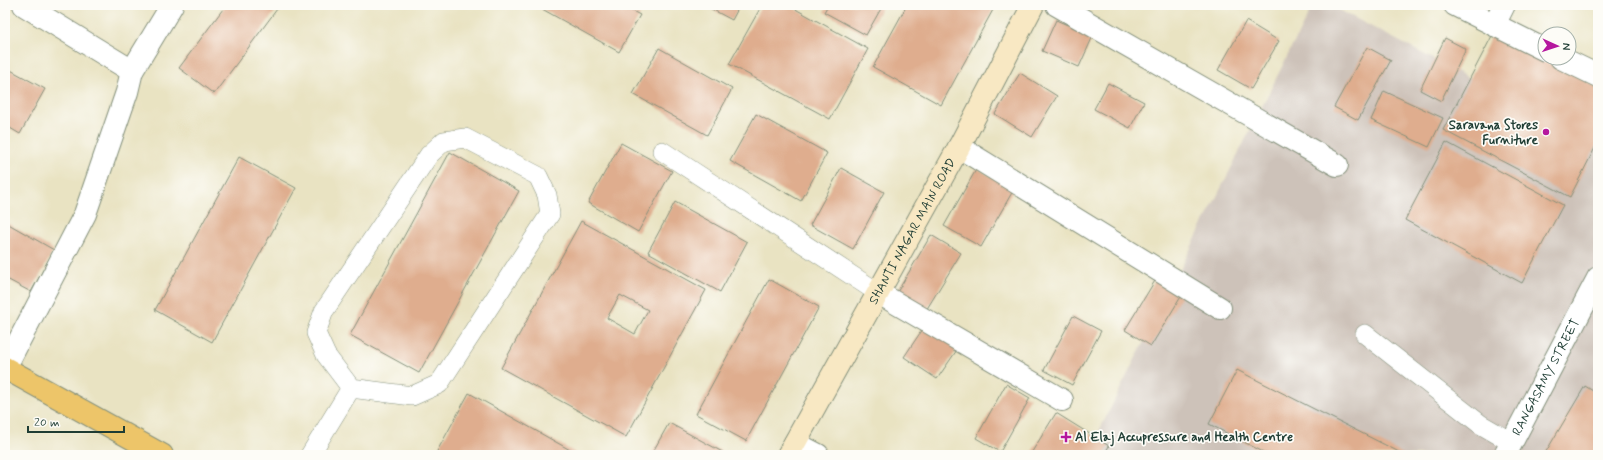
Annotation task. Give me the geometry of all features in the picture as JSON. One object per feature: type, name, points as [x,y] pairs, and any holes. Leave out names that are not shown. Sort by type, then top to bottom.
[{"type":"main road","points":[[5,368],[162,455]]},
{"type":"street","points":[[24,5],[132,71]]},
{"type":"street","points":[[5,368],[85,214],[127,92],[132,71],[172,5]]},
{"type":"street","name":"SHANTI NAGAR MAIN ROAD","points":[[791,449],[959,147],[1033,5]]},
{"type":"street","points":[[1057,5],[1337,165]]},
{"type":"street","points":[[1455,5],[1537,46]]},
{"type":"street","points":[[1494,25],[1504,5]]},
{"type":"street","points":[[1577,66],[1598,76]]},
{"type":"street","points":[[959,147],[1220,308]]},
{"type":"street","name":"RANGASAMY STREET","points":[[1508,449],[1598,278]]},
{"type":"street","points":[[877,292],[1062,400]]},
{"type":"street","points":[[791,449],[818,455]]},
{"type":"lane","points":[[465,138],[538,176],[547,195],[550,214],[439,384],[412,396],[351,388],[326,355],[316,332],[324,312],[429,154],[444,141],[465,138]]},
{"type":"lane","points":[[662,151],[877,292]]},
{"type":"lane","points":[[1365,334],[1480,424],[1508,449]]},
{"type":"lane","points":[[310,455],[351,388]]},
{"type":"shaded area","points":[[1313,5],[1330,5],[1585,139],[1598,121],[1598,455],[1087,455]]},
{"type":"building","points":[[226,5],[280,5],[214,94],[179,68]]},
{"type":"building","points":[[535,5],[621,5],[640,15],[619,52]]},
{"type":"building","points":[[704,5],[740,5],[732,20]]},
{"type":"building","points":[[762,5],[788,5],[868,49],[830,119],[729,64]]},
{"type":"building","points":[[828,5],[883,5],[866,35],[824,12]]},
{"type":"building","points":[[907,5],[988,5],[994,8],[941,105],[873,67]]},
{"type":"building","points":[[1056,20],[1093,36],[1079,67],[1042,51]]},
{"type":"building","points":[[1246,21],[1279,41],[1251,89],[1218,70]]},
{"type":"building","points":[[1494,32],[1537,55],[1537,66],[1558,66],[1598,87],[1598,142],[1570,197],[1443,130]]},
{"type":"building","points":[[1445,38],[1466,49],[1441,101],[1420,90]]},
{"type":"building","points":[[1367,47],[1391,60],[1358,120],[1334,107]]},
{"type":"building","points":[[659,48],[732,89],[707,135],[633,94]]},
{"type":"building","points":[[5,67],[45,89],[20,134],[5,125]]},
{"type":"building","points":[[1020,73],[1057,96],[1032,137],[995,114]]},
{"type":"building","points":[[1108,83],[1144,102],[1130,128],[1094,109]]},
{"type":"building","points":[[1384,91],[1443,118],[1429,147],[1371,120]]},
{"type":"building","points":[[756,114],[827,153],[801,201],[730,161]]},
{"type":"building","points":[[1446,142],[1563,205],[1522,283],[1405,220]]},
{"type":"building","points":[[621,143],[672,171],[638,232],[588,203]]},
{"type":"building","points":[[450,152],[519,191],[419,373],[350,335]]},
{"type":"building","points":[[239,157],[296,188],[212,342],[155,310]]},
{"type":"building","points":[[841,168],[884,192],[853,249],[810,225]]},
{"type":"building","points":[[977,168],[1014,189],[981,247],[944,226]]},
{"type":"building","points":[[675,202],[747,242],[720,292],[648,252]]},
{"type":"building","points":[[581,221],[706,290],[626,437],[501,368]],"holes":[[[620,295],[648,310],[635,334],[607,318]]]},
{"type":"building","points":[[5,222],[54,250],[31,292],[5,278]]},
{"type":"building","points":[[931,235],[961,253],[925,312],[896,294]]},
{"type":"building","points":[[769,279],[819,307],[746,441],[696,414]]},
{"type":"building","points":[[1156,279],[1182,295],[1151,346],[1125,330]]},
{"type":"building","points":[[1073,316],[1101,331],[1072,385],[1044,370]]},
{"type":"building","points":[[926,324],[959,347],[937,379],[904,357]]},
{"type":"building","points":[[1237,370],[1405,455],[1269,455],[1209,424]]},
{"type":"building","points":[[1006,384],[1030,398],[1000,452],[976,438]]},
{"type":"building","points":[[1585,386],[1598,394],[1598,455],[1544,455]]},
{"type":"building","points":[[469,393],[579,455],[509,455],[503,452],[501,455],[435,455]]},
{"type":"building","points":[[1056,413],[1109,446],[1104,455],[1030,455]]},
{"type":"building","points":[[669,423],[728,455],[651,455]]},
{"type":"place","name":"Saravana Stores Furniture","points":[[1546,132]]},
{"type":"place","name":"Al Elaj Accupressure and Health Centre","points":[[1066,437]]}]
